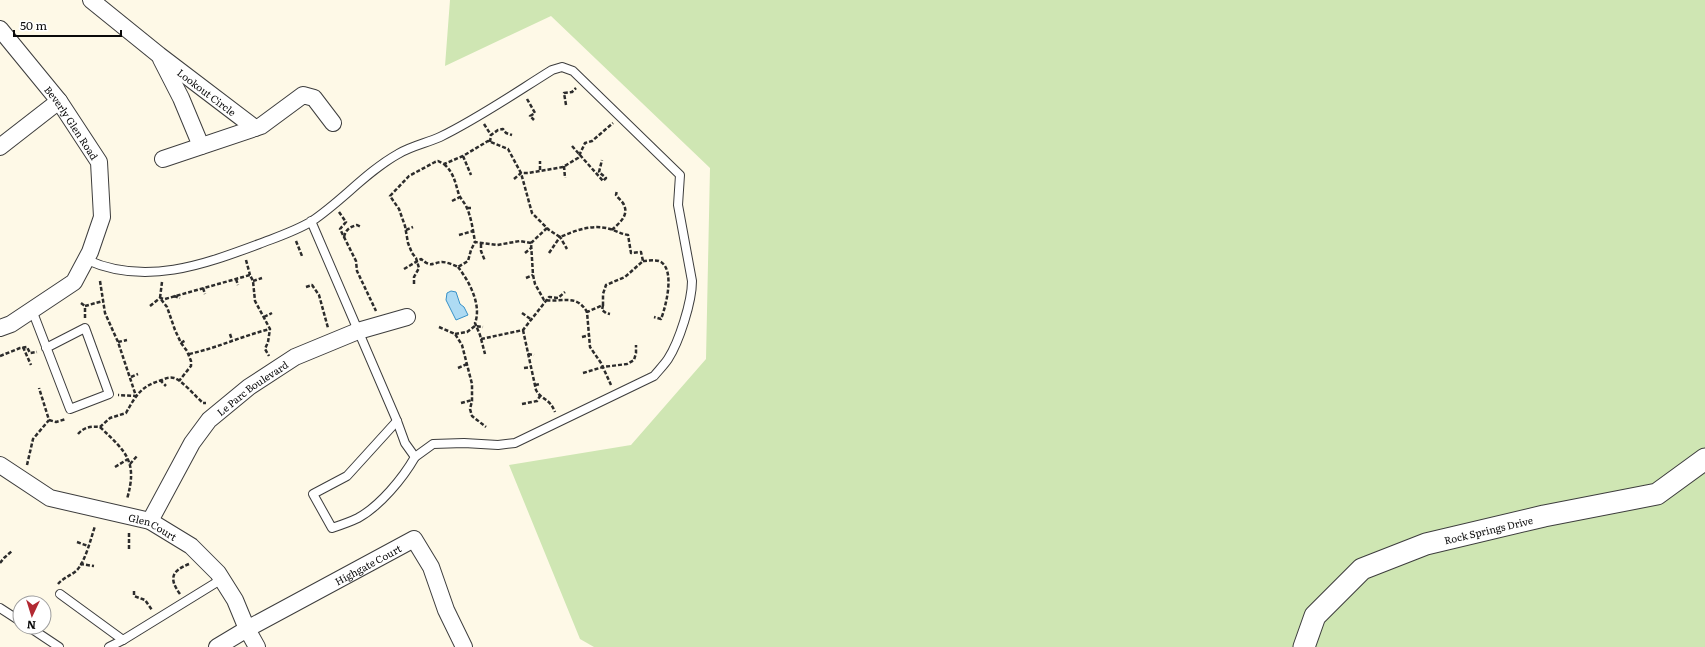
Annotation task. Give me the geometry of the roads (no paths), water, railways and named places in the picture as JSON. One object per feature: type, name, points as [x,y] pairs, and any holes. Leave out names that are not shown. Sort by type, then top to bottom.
[{"type":"street","name":"Lookout Circle","points":[[91,0],[159,55],[255,128]]},
{"type":"street","name":"Beverly Glen Road","points":[[0,29],[59,101],[99,162],[102,217],[87,260],[74,282],[11,324],[0,328]]},
{"type":"street","name":"Lookout Circle","points":[[159,55],[181,98],[201,146]]},
{"type":"street","points":[[163,159],[262,126],[303,95],[314,98],[333,123]]},
{"type":"street","points":[[0,147],[59,101]]},
{"type":"street","name":"Le Parc Boulevard","points":[[150,521],[192,443],[209,420],[249,387],[295,356],[358,331],[407,317]]},
{"type":"street","name":"Rock Springs Drive","points":[[1304,647],[1315,616],[1362,568],[1426,544],[1544,516],[1657,494],[1705,459]]},
{"type":"street","name":"Glen Court","points":[[0,465],[50,498],[150,521],[191,546],[222,579],[235,600],[247,629],[258,647]]},
{"type":"street","name":"Highgate Court","points":[[217,647],[247,629],[414,539],[431,566],[446,610],[464,647]]},
{"type":"lane","points":[[87,260],[120,270],[151,273],[174,270],[225,257],[244,250],[292,231],[310,221],[333,204],[369,173],[399,153],[440,137],[552,70],[562,67],[573,71],[680,175],[678,205],[692,281],[692,293],[677,340],[668,359],[654,376],[515,443],[498,445],[464,443],[433,444],[415,457],[407,472],[378,503],[358,518],[332,528],[313,494],[347,476],[397,421]]},
{"type":"lane","points":[[310,221],[397,421],[405,444],[415,457]]},
{"type":"lane","points":[[32,310],[46,348],[70,409],[110,394],[85,328],[46,348]]},
{"type":"lane","points":[[109,647],[158,619],[222,579]]},
{"type":"lane","points":[[60,594],[123,640]]},
{"type":"lane","points":[[0,608],[12,616]]},
{"type":"lane","points":[[41,635],[59,647]]},
{"type":"water","points":[[451,291],[456,292],[460,304],[464,307],[468,315],[456,320],[446,300],[447,293]]}]
